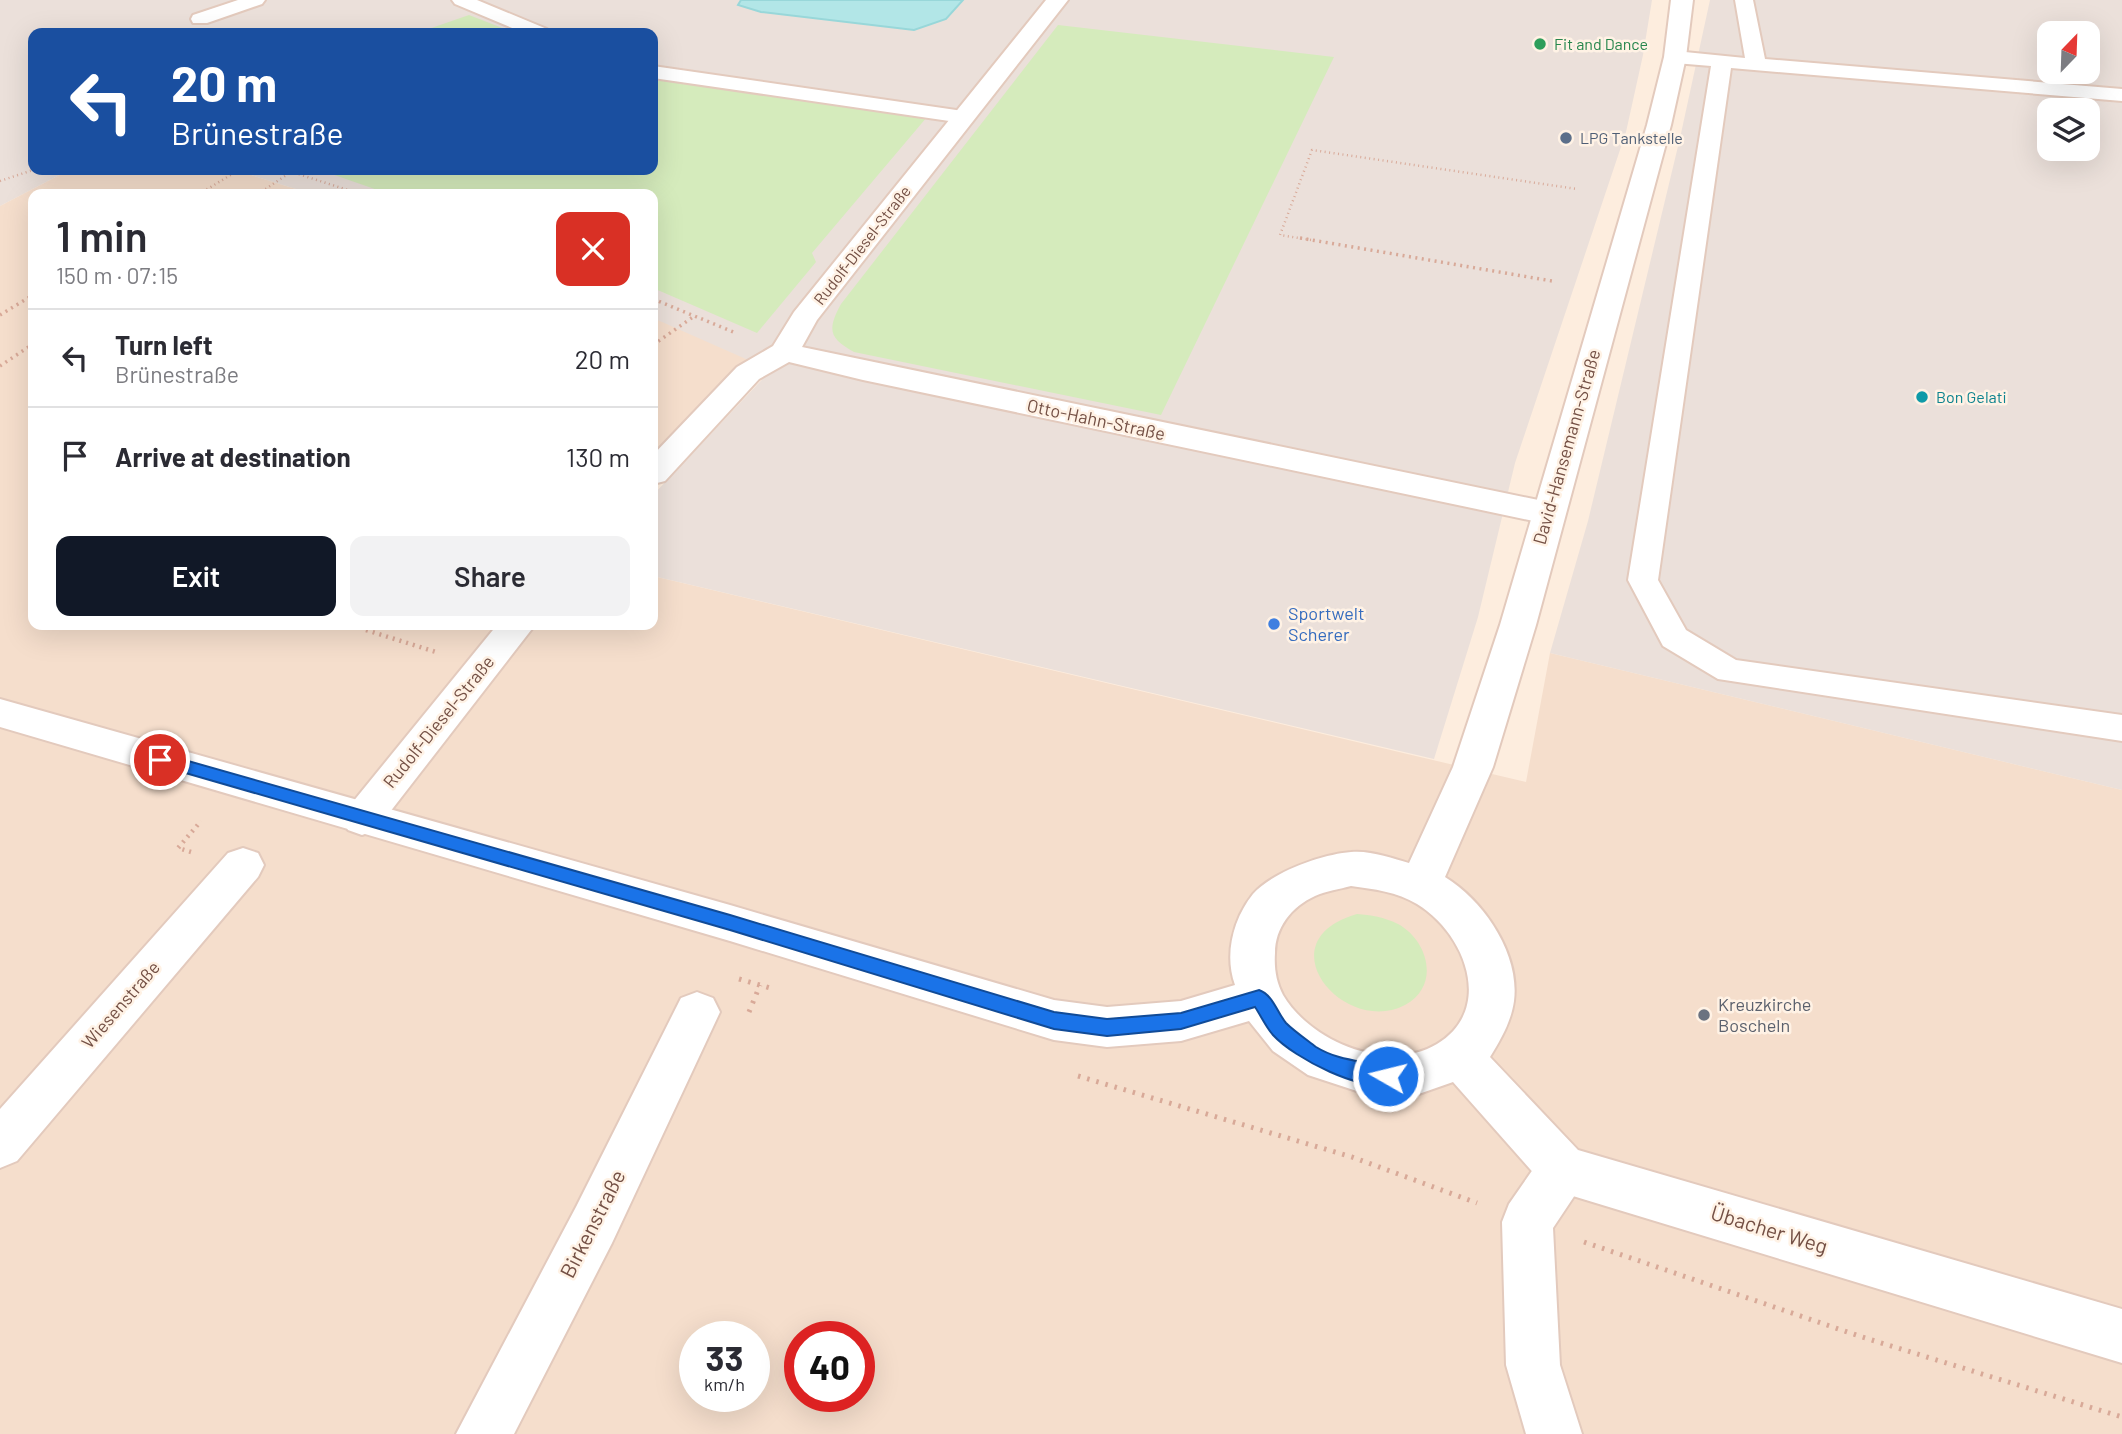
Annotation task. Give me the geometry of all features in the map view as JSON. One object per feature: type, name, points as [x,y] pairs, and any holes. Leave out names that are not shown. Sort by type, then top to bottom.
[{"type":"street","name":"Rudolf-Diesel-Straße","points":[[785,352],[804,318],[1057,0]]},
{"type":"street","name":"David-Hansemann-Straße","points":[[1420,885],[1473,767],[1518,625],[1653,150],[1675,57],[1682,0]]},
{"type":"street","name":"Otto-Hahn-Straße","points":[[785,352],[863,371],[1548,513]]},
{"type":"street","points":[[658,469],[748,373],[785,352]]},
{"type":"street","name":"Rudolf-Diesel-Straße","points":[[362,819],[513,630]]},
{"type":"street","points":[[0,713],[362,819],[730,922],[1054,1020],[1107,1027],[1181,1021],[1259,998]]},
{"type":"street","name":"Wiesenstraße","points":[[0,1145],[243,865]]},
{"type":"street","points":[[1351,869],[1397,876],[1420,885],[1452,905],[1477,933],[1491,965],[1493,999],[1482,1031],[1459,1056],[1427,1072],[1388,1076],[1348,1070],[1310,1054],[1280,1029],[1259,998],[1252,977],[1250,956],[1253,936],[1272,901],[1288,887],[1307,878],[1351,869]]},
{"type":"street","name":"Birkenstraße","points":[[484,1434],[600,1213],[697,1012]]},
{"type":"street","points":[[1459,1056],[1563,1169],[1527,1222],[1533,1366],[1554,1434]]},
{"type":"street","name":"Übacher Weg","points":[[1563,1169],[2122,1336]]},
{"type":"lane","points":[[200,19],[256,0]]},
{"type":"lane","points":[[461,0],[528,28]]},
{"type":"lane","points":[[1744,0],[1756,64]]},
{"type":"lane","points":[[1675,57],[2122,94]]},
{"type":"lane","points":[[1722,61],[1643,580],[1674,638],[1729,671],[2122,728]]},
{"type":"lane","points":[[658,73],[963,117]]},
{"type":"path","points":[[1552,281],[1280,235],[1312,149],[1577,189]]},
{"type":"path","points":[[0,181],[28,172]]},
{"type":"path","points":[[207,189],[231,175]]},
{"type":"path","points":[[266,189],[287,175]]},
{"type":"path","points":[[301,175],[345,189]]},
{"type":"path","points":[[0,316],[28,298]]},
{"type":"path","points":[[658,301],[785,352]]},
{"type":"path","points":[[658,341],[694,316]]},
{"type":"path","points":[[0,366],[28,347]]},
{"type":"path","points":[[366,630],[484,667]]},
{"type":"path","points":[[188,817],[214,824]]},
{"type":"path","points":[[734,977],[773,989]]},
{"type":"path","points":[[1067,1073],[1352,1157],[1527,1222],[1862,1337],[2122,1417]]},
{"type":"shaded area","points":[[0,0],[1652,0],[1626,132],[1515,463],[1478,617],[1434,759],[658,577],[658,490],[771,370],[658,320],[658,189],[296,189],[251,175],[658,175],[658,28],[28,28],[28,175],[59,175],[28,189],[0,206]]},
{"type":"shaded area","name":"Bon Gelati","points":[[1710,0],[2122,0],[2122,790],[1550,653],[1588,521],[1680,138]]},
{"type":"shaded area","points":[[59,175],[251,175],[296,189],[33,189]]},
{"type":"shaded area","points":[[28,191],[28,630],[658,630],[658,577],[1526,782],[1550,653],[2122,790],[2122,1434],[0,1434],[0,206]]},
{"type":"shaded area","points":[[658,319],[748,359],[658,449]]},
{"type":"green space","points":[[469,15],[502,28],[431,28]]},
{"type":"green space","points":[[1058,25],[1334,57],[1161,415],[854,352],[839,342],[833,332],[832,327],[841,304]]},
{"type":"green space","points":[[658,79],[927,117],[812,253],[816,262],[757,333],[658,290],[658,189],[375,189],[334,175],[658,175]]},
{"type":"green space","points":[[1357,914],[1398,924],[1417,941],[1423,952],[1427,975],[1423,987],[1416,997],[1405,1005],[1382,1011],[1359,1008],[1338,997],[1323,982],[1315,963],[1316,944],[1330,927]]},
{"type":"water","points":[[741,0],[963,0],[946,19],[914,30],[761,12],[738,5]]},
{"type":"place","name":"Fit and Dance","points":[[1540,44]]},
{"type":"place","name":"LPG Tankstelle","points":[[1566,138]]},
{"type":"place","name":"Bon Gelati","points":[[1922,397]]},
{"type":"place","name":"Sportwelt Scherer","points":[[1274,624]]},
{"type":"place","name":"Kreuzkirche Boscheln","points":[[1704,1015]]},
{"type":"route","points":[[160,760],[730,922],[1054,1020],[1107,1027],[1181,1021],[1259,998],[1280,1029],[1310,1054],[1348,1070],[1388,1076]]}]
